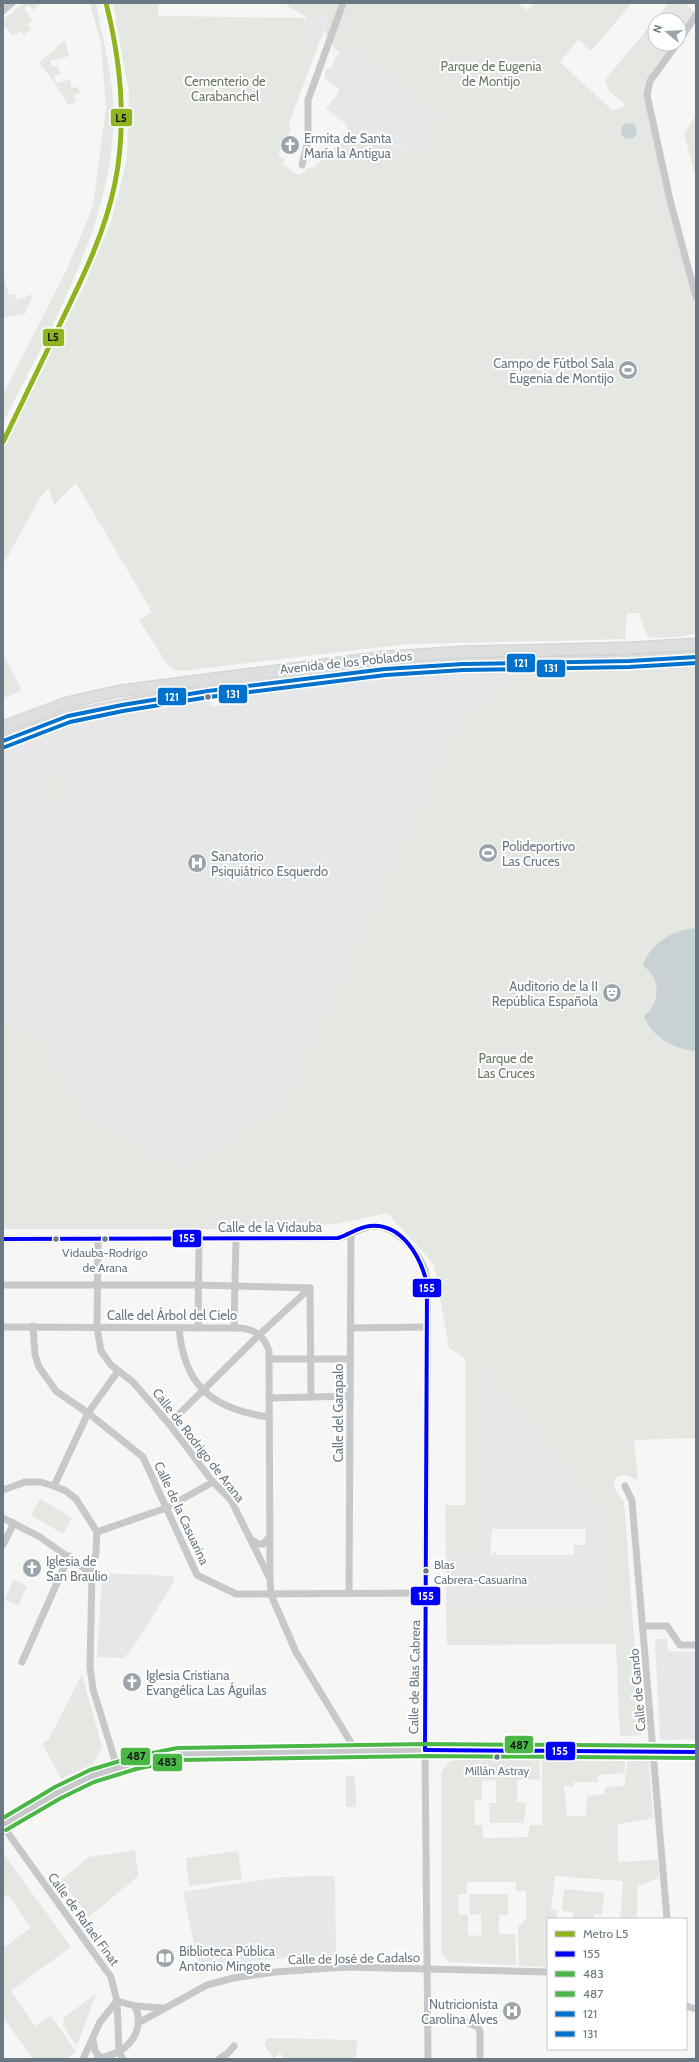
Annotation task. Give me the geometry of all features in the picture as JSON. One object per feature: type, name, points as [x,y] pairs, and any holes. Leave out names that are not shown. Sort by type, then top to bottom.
[{"type":"main road","name":"Avenida de los Poblados","points":[[3,727],[66,703],[119,690],[384,657],[463,652],[629,648],[696,644]]},
{"type":"main road","name":"Avenida de los Poblados","points":[[3,741],[68,716],[122,705],[208,691],[384,669],[462,664],[629,662],[696,656]]},
{"type":"street","points":[[3,11],[12,3]]},
{"type":"street","points":[[302,164],[308,141],[308,100],[343,3]]},
{"type":"street","points":[[687,28],[696,15]]},
{"type":"street","points":[[671,52],[650,82],[647,95],[670,200],[696,297]]},
{"type":"street","name":"Calle de la Vidauba","points":[[3,1239],[338,1238],[369,1226],[387,1227],[403,1238],[422,1264]]},
{"type":"street","name":"Calle del Garapalo","points":[[349,1593],[350,1234]]},
{"type":"street","name":"Calle de Rodrigo de Arana","points":[[98,1238],[97,1327],[101,1351],[105,1358],[118,1371],[133,1382],[169,1424],[213,1482],[231,1500],[270,1579],[271,1595],[296,1652],[356,1751]]},
{"type":"street","points":[[198,1328],[199,1239]]},
{"type":"street","points":[[234,1328],[236,1239]]},
{"type":"street","name":"Calle de Blas Cabrera","points":[[422,1264],[427,1284],[427,1594],[425,1750],[428,2059]]},
{"type":"street","points":[[3,1285],[198,1285],[310,1288]]},
{"type":"street","points":[[169,1424],[260,1334],[310,1288]]},
{"type":"street","points":[[310,1288],[311,1397]]},
{"type":"street","name":"Calle de la Casuarina","points":[[33,1326],[35,1355],[46,1377],[56,1391],[143,1457],[197,1574],[232,1594],[427,1594]]},
{"type":"street","name":"Calle del Árbol del Cielo","points":[[3,1327],[234,1328],[249,1329],[260,1334]]},
{"type":"street","points":[[350,1328],[427,1327]]},
{"type":"street","points":[[179,1328],[181,1346],[186,1364],[204,1391],[212,1399],[227,1408],[248,1414],[269,1417]]},
{"type":"street","points":[[260,1334],[267,1344],[270,1359],[270,1579]]},
{"type":"street","points":[[270,1359],[350,1359]]},
{"type":"street","points":[[54,1486],[88,1414],[118,1371]]},
{"type":"street","points":[[269,1398],[350,1396]]},
{"type":"street","points":[[3,1490],[25,1482],[40,1482],[66,1491],[76,1499],[97,1532],[96,1552],[92,1574],[90,1667],[92,1689],[117,1767]]},
{"type":"street","points":[[97,1532],[166,1508],[213,1482]]},
{"type":"street","name":"Calle de Gando","points":[[624,1486],[632,1501],[644,1626],[667,1918]]},
{"type":"street","points":[[3,1518],[40,1537],[69,1556],[92,1574]]},
{"type":"street","points":[[3,1545],[14,1523]]},
{"type":"street","points":[[252,1540],[258,1544],[263,1544],[270,1536]]},
{"type":"street","points":[[22,1662],[69,1556]]},
{"type":"street","points":[[644,1626],[667,1626],[680,1645],[696,1646]]},
{"type":"street","points":[[3,1826],[72,1785],[117,1767],[148,1759],[178,1754],[425,1750],[696,1752]]},
{"type":"street","name":"Calle de Rafael Finat","points":[[3,1826],[111,1977],[117,2001],[119,2052],[123,2059]]},
{"type":"street","name":"Calle de José de Cadalso","points":[[140,2022],[202,1986],[244,1976],[291,1970],[345,1967],[428,1968],[529,1975],[547,1972]]},
{"type":"street","points":[[83,2059],[100,2022],[117,2001],[135,2006],[164,2008]]},
{"type":"street","points":[[93,2040],[95,2051],[99,2058],[119,2052],[135,2036],[140,2022],[135,2006]]},
{"type":"street","points":[[428,2019],[463,2021],[478,2027],[480,2032],[480,2059]]},
{"type":"street","points":[[219,2059],[234,2046]]},
{"type":"shaded area","points":[[318,14],[327,19],[327,24],[319,43],[302,42],[305,18]]},
{"type":"shaded area","points":[[359,52],[436,117],[420,153],[348,133],[346,124],[326,108],[337,95],[339,89],[325,79],[325,69],[331,69],[336,56],[339,53]]},
{"type":"shaded area","points":[[629,123],[636,128],[637,131],[632,138],[629,139],[622,134],[621,131],[626,124]]},
{"type":"shaded area","points":[[3,275],[9,295],[14,294],[16,300],[33,294],[25,314],[3,318]]},
{"type":"shaded area","name":"Sanatorio Psiquiátrico Esquerdo","points":[[471,672],[512,672],[455,724],[279,1108],[190,1163],[182,1164],[164,1159],[86,1112],[40,1031],[3,1018],[3,751],[50,730],[106,714],[210,700],[211,706],[237,704],[236,696],[371,679]]},
{"type":"shaded area","points":[[696,928],[696,1051],[680,1048],[665,1041],[658,1036],[648,1023],[644,1016],[650,1011],[654,1004],[657,990],[653,977],[643,966],[646,958],[657,944],[671,935],[687,929]]},
{"type":"shaded area","points":[[481,1368],[608,1522],[607,1607],[446,1607],[446,1557],[491,1557],[492,1553],[496,1552],[496,1555],[574,1555],[574,1545],[586,1545],[585,1529],[492,1529],[491,1546],[481,1546]]},
{"type":"shaded area","points":[[102,1573],[173,1576],[175,1580],[136,1643],[124,1658],[97,1657]]},
{"type":"shaded area","points":[[655,1639],[667,1639],[668,1651],[696,1652],[696,1739],[660,1740]]},
{"type":"shaded area","points":[[335,1876],[336,1956],[307,1956],[253,1961],[233,1964],[200,1974],[183,1892],[282,1877]]},
{"type":"green space","points":[[23,3],[40,4],[33,10],[29,5],[24,9],[33,20],[27,25],[31,29],[24,35],[20,31],[13,36],[3,24],[3,20]]},
{"type":"green space","points":[[90,3],[96,3],[106,52],[113,101],[113,134],[108,173],[99,210],[87,247],[72,283],[3,423],[3,395],[67,269],[93,206],[106,108],[101,44]]},
{"type":"green space","points":[[113,3],[158,3],[158,16],[305,18],[302,42],[319,43],[288,126],[291,128],[288,137],[285,137],[278,156],[285,159],[283,164],[293,172],[300,175],[308,168],[315,167],[344,138],[340,133],[420,153],[436,117],[359,52],[339,53],[329,42],[325,30],[327,18],[318,14],[308,18],[283,3],[518,3],[527,10],[534,3],[632,3],[591,51],[578,40],[560,62],[613,111],[626,105],[609,91],[605,80],[647,29],[647,52],[670,52],[650,81],[647,95],[696,301],[696,633],[679,637],[650,638],[645,631],[639,613],[627,613],[625,639],[408,644],[181,671],[174,669],[167,664],[139,620],[152,612],[76,483],[54,505],[49,488],[41,496],[3,565],[3,449],[84,286],[111,222],[127,156],[129,93]]},
{"type":"green space","points":[[669,3],[684,3],[696,13],[687,27],[687,12],[662,12]]},
{"type":"green space","points":[[65,40],[69,56],[50,61],[52,67],[58,66],[60,74],[54,76],[56,83],[70,80],[72,88],[78,87],[80,93],[74,95],[76,102],[68,105],[55,83],[39,63]]},
{"type":"green space","points":[[696,115],[696,178],[684,134]]},
{"type":"green space","points":[[5,657],[22,690],[6,698],[3,691],[3,658]]},
{"type":"green space","name":"Parque de Las Cruces","points":[[696,663],[696,1438],[634,1440],[638,1481],[623,1475],[618,1476],[615,1479],[615,1488],[624,1501],[641,1735],[620,1736],[616,1644],[447,1645],[446,1607],[606,1607],[608,1522],[481,1369],[481,1545],[491,1546],[491,1557],[446,1557],[445,1505],[465,1505],[465,1358],[449,1348],[434,1264],[387,1213],[336,1224],[242,1229],[3,1229],[3,1018],[40,1031],[87,1112],[164,1159],[182,1164],[190,1163],[279,1107],[455,724],[512,672]]},
{"type":"green space","points":[[61,759],[79,772],[50,814],[32,802]]},
{"type":"green space","points":[[40,1499],[72,1518],[63,1534],[31,1515]]},
{"type":"green space","points":[[14,1580],[27,1586],[18,1606],[5,1599]]},
{"type":"green space","points":[[82,1674],[102,1747],[93,1764],[61,1779],[42,1743],[49,1739]]},
{"type":"green space","points":[[661,1696],[685,1696],[685,1709],[661,1709]]},
{"type":"green space","points":[[542,1756],[625,1758],[625,1773],[598,1775],[598,1782],[574,1782],[573,1787],[564,1786],[567,1816],[586,1816],[587,1796],[604,1794],[605,1787],[624,1786],[628,1760],[649,1760],[653,1818],[618,1824],[618,1862],[658,1860],[659,1878],[637,1886],[637,1917],[642,1918],[620,1918],[623,1881],[555,1876],[551,1909],[557,1910],[557,1918],[547,1918],[547,1967],[519,1966],[518,1927],[526,1919],[526,1891],[516,1891],[516,1882],[467,1882],[467,1894],[458,1894],[459,1915],[468,1915],[468,1935],[481,1936],[481,1914],[470,1915],[469,1894],[508,1894],[508,1915],[499,1915],[499,1934],[515,1934],[516,1965],[449,1962],[441,1951],[441,1772],[450,1761],[467,1759],[539,1758],[540,1779],[517,1780],[517,1802],[526,1803],[524,1823],[490,1823],[489,1803],[496,1803],[496,1780],[482,1781],[482,1801],[475,1800],[475,1825],[483,1825],[483,1838],[528,1837],[530,1825],[542,1825]]},
{"type":"green space","points":[[346,1776],[355,1776],[356,1807],[346,1807]]},
{"type":"green space","points":[[135,1850],[138,1876],[89,1917],[61,1880],[89,1857]]},
{"type":"green space","points":[[238,1851],[242,1879],[189,1886],[186,1858]]},
{"type":"green space","points":[[3,1853],[71,1947],[11,1991],[35,2026],[51,2016],[76,2052],[66,2059],[33,2059],[3,2017],[3,1948],[31,1928],[8,1895],[3,1898]]},
{"type":"green space","points":[[564,1889],[604,1893],[602,1915],[594,1914],[594,1918],[573,1918],[573,1912],[562,1911]]},
{"type":"green space","points":[[96,1994],[78,2043],[75,2044],[63,2025],[64,2017]]},
{"type":"green space","points":[[267,2038],[357,2040],[356,2059],[285,2059],[280,2053],[274,2058],[264,2045]]},
{"type":"metro line","name":"L5","points":[[3,442],[84,273],[99,238],[111,202],[119,160],[121,138],[121,93],[119,70],[106,3]]},
{"type":"transit line","name":"121","points":[[3,741],[68,716],[122,705],[208,691],[385,669],[463,664],[629,661],[696,657]]},
{"type":"transit line","name":"131","points":[[5,747],[70,722],[123,711],[209,697],[386,675],[463,670],[629,667],[696,663]]},
{"type":"transit line","name":"155","points":[[3,1239],[338,1238],[361,1228],[370,1226],[392,1230],[401,1236],[408,1244],[420,1263],[427,1284],[425,1750]]},
{"type":"transit line","name":"487","points":[[3,1818],[55,1787],[90,1770],[133,1757],[177,1748],[425,1744],[696,1746]]},
{"type":"transit line","name":"155","points":[[425,1750],[696,1752]]},
{"type":"transit line","name":"483","points":[[6,1830],[61,1798],[94,1782],[136,1769],[179,1760],[425,1756],[696,1758]]},
{"type":"place","name":"Ermita de Santa María la Antigua","points":[[290,145]]},
{"type":"place","name":"Campo de Fútbol Sala Eugenia de Montijo","points":[[628,370]]},
{"type":"place","name":"Polideportivo Las Cruces","points":[[488,853]]},
{"type":"place","name":"Sanatorio Psiquiátrico Esquerdo","points":[[197,863]]},
{"type":"place","name":"Auditorio de la II República Española","points":[[612,993]]},
{"type":"place","name":"Vidauba-Rodrigo de Arana","points":[[105,1239]]},
{"type":"place","name":"Iglesia de San Braulio","points":[[32,1568]]},
{"type":"place","name":"Blas Cabrera-Casuarina","points":[[426,1571]]},
{"type":"place","name":"Iglesia Cristiana Evangélica Las Águilas","points":[[132,1682]]},
{"type":"place","name":"Millán Astray","points":[[497,1757]]},
{"type":"place","name":"Biblioteca Pública Antonio Mingote","points":[[165,1958]]},
{"type":"place","name":"Nutricionista Carolina Alves","points":[[512,2011]]},
{"type":"park label","name":"Parque de Eugenia de Montijo","points":[[491,74]]},
{"type":"park label","name":"Cementerio de Carabanchel","points":[[225,88]]}]
